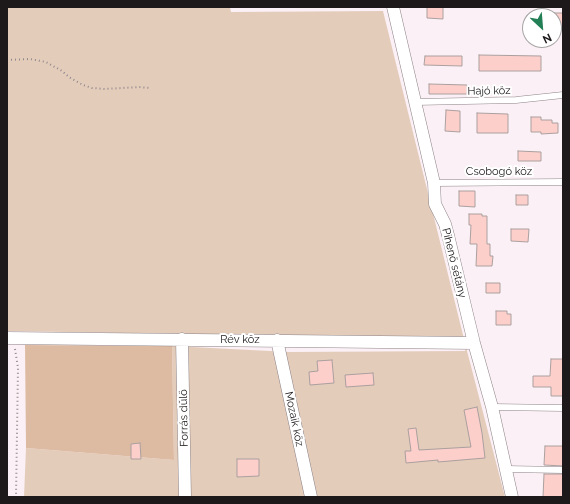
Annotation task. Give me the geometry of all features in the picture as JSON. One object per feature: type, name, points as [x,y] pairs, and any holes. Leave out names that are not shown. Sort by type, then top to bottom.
[{"type":"street","name":"Pihenő sétány","points":[[393,7],[434,183],[435,204],[445,224],[448,235],[474,343],[492,408],[512,497]]},
{"type":"street","name":"Rév köz","points":[[10,338],[474,343]]},
{"type":"street","name":"Forrás dűlő","points":[[182,339],[185,497]]},
{"type":"street","name":"Mozaik köz","points":[[277,340],[311,497]]},
{"type":"lane","name":"Hajó köz","points":[[416,102],[516,100],[563,95]]},
{"type":"lane","name":"Csobogó köz","points":[[434,183],[563,182]]},
{"type":"lane","points":[[492,408],[563,408]]},
{"type":"lane","points":[[506,470],[563,470]]},
{"type":"path","points":[[7,60],[30,59],[46,62],[62,71],[68,77],[92,88],[150,88]]},
{"type":"path","points":[[10,338],[18,368],[16,497]]},
{"type":"shaded area","points":[[7,7],[230,7],[231,12],[383,11],[464,339],[7,331]]},
{"type":"shaded area","points":[[25,345],[172,346],[174,460],[26,448]]},
{"type":"shaded area","points":[[172,346],[290,352],[465,351],[466,347],[505,497],[24,497],[26,448],[174,460]]},
{"type":"building","points":[[427,7],[443,7],[443,19],[427,18]]},
{"type":"building","points":[[562,13],[563,13],[562,29]]},
{"type":"building","points":[[479,55],[541,56],[541,71],[479,71]]},
{"type":"building","points":[[425,56],[462,56],[462,66],[424,65]]},
{"type":"building","points":[[429,84],[467,85],[467,94],[429,94]]},
{"type":"building","points":[[446,110],[460,111],[460,132],[445,131]]},
{"type":"building","points":[[477,113],[508,114],[508,133],[477,133]]},
{"type":"building","points":[[531,117],[541,117],[541,120],[552,120],[552,123],[558,123],[558,133],[541,134],[541,132],[531,132]]},
{"type":"building","points":[[518,151],[541,152],[541,161],[518,161]]},
{"type":"building","points":[[459,191],[475,191],[475,207],[459,206]]},
{"type":"building","points":[[516,195],[528,195],[528,205],[516,205]]},
{"type":"building","points":[[469,214],[482,214],[482,216],[487,216],[487,244],[490,244],[490,256],[493,256],[492,266],[476,266],[477,244],[470,244],[471,225],[469,225]]},
{"type":"building","points":[[511,229],[529,229],[528,242],[511,241]]},
{"type":"building","points":[[486,283],[500,283],[500,293],[486,293]]},
{"type":"building","points":[[496,311],[507,311],[507,314],[511,314],[511,325],[496,325]]},
{"type":"building","points":[[551,359],[563,359],[563,396],[551,396],[551,387],[533,387],[533,376],[550,376]]},
{"type":"building","points":[[332,360],[334,383],[310,385],[309,372],[318,371],[317,361]]},
{"type":"building","points":[[373,373],[374,385],[346,387],[345,375]]},
{"type":"building","points":[[477,407],[485,458],[406,463],[405,451],[411,451],[408,429],[416,428],[419,450],[471,447],[464,410]]},
{"type":"building","points":[[140,443],[141,459],[131,459],[131,444]]},
{"type":"building","points":[[545,446],[563,446],[563,466],[544,465]]},
{"type":"building","points":[[237,459],[259,459],[259,476],[237,477]]},
{"type":"building","points":[[544,474],[563,474],[563,497],[543,497]]}]
